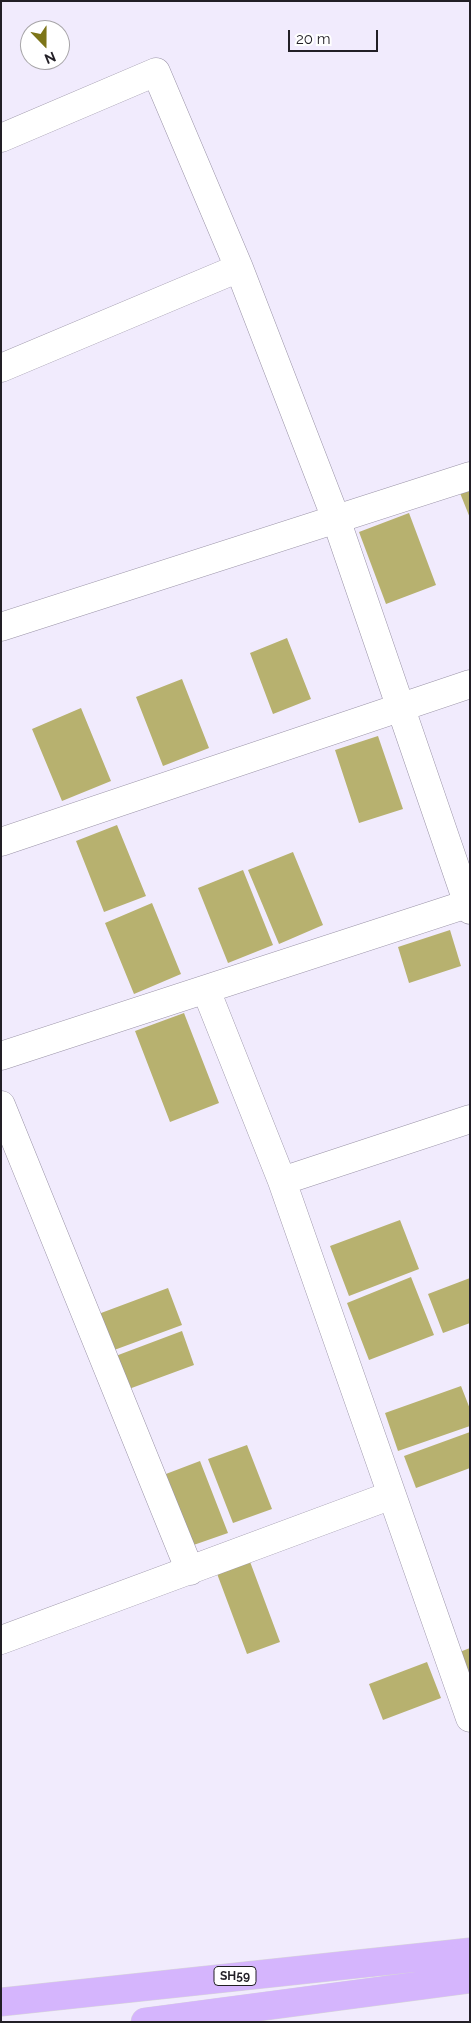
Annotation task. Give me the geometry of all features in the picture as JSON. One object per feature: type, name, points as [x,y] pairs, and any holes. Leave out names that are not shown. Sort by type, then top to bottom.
[{"type":"main road","name":"SH59","points":[[1,2002],[470,1952]]},
{"type":"main road","points":[[146,2022],[470,1979]]},
{"type":"street","points":[[1,138],[156,72],[239,268],[336,519],[469,905],[1,1056]]},
{"type":"street","points":[[1,368],[239,268]]},
{"type":"street","points":[[1,628],[470,476]]},
{"type":"street","points":[[1,842],[470,684]]},
{"type":"street","points":[[206,990],[282,1181],[470,1718]]},
{"type":"street","points":[[1,1105],[190,1570]]},
{"type":"street","points":[[282,1181],[470,1119]]},
{"type":"street","points":[[1,1640],[392,1495]]},
{"type":"building","points":[[470,489],[470,518],[460,493]]},
{"type":"building","points":[[409,513],[436,585],[386,604],[359,532]]},
{"type":"building","points":[[287,638],[311,699],[273,714],[250,653]]},
{"type":"building","points":[[182,679],[209,748],[163,766],[136,697]]},
{"type":"building","points":[[81,708],[111,781],[62,801],[32,729]]},
{"type":"building","points":[[378,736],[403,809],[359,823],[335,750]]},
{"type":"building","points":[[117,825],[146,896],[104,912],[76,841]]},
{"type":"building","points":[[293,852],[323,925],[279,944],[248,870]]},
{"type":"building","points":[[243,870],[273,945],[228,963],[198,888]]},
{"type":"building","points":[[152,903],[181,974],[134,994],[105,923]]},
{"type":"building","points":[[450,930],[461,966],[409,983],[398,947]]},
{"type":"building","points":[[184,1013],[219,1103],[170,1122],[135,1031]]},
{"type":"building","points":[[400,1220],[419,1269],[349,1296],[330,1246]]},
{"type":"building","points":[[411,1277],[434,1335],[369,1360],[347,1303]]},
{"type":"building","points":[[470,1278],[470,1323],[443,1333],[428,1294]]},
{"type":"building","points":[[168,1288],[182,1325],[98,1356],[85,1319]]},
{"type":"building","points":[[182,1331],[194,1365],[118,1393],[105,1360]]},
{"type":"building","points":[[461,1386],[470,1409],[470,1426],[398,1451],[385,1413]]},
{"type":"building","points":[[470,1432],[470,1468],[416,1488],[404,1456]]},
{"type":"building","points":[[247,1445],[272,1509],[233,1523],[208,1459]]},
{"type":"building","points":[[200,1461],[228,1533],[185,1548],[158,1477]]},
{"type":"building","points":[[249,1559],[280,1642],[247,1654],[216,1571]]},
{"type":"building","points":[[470,1648],[470,1686],[457,1653]]},
{"type":"building","points":[[427,1662],[441,1698],[383,1720],[369,1684]]}]
